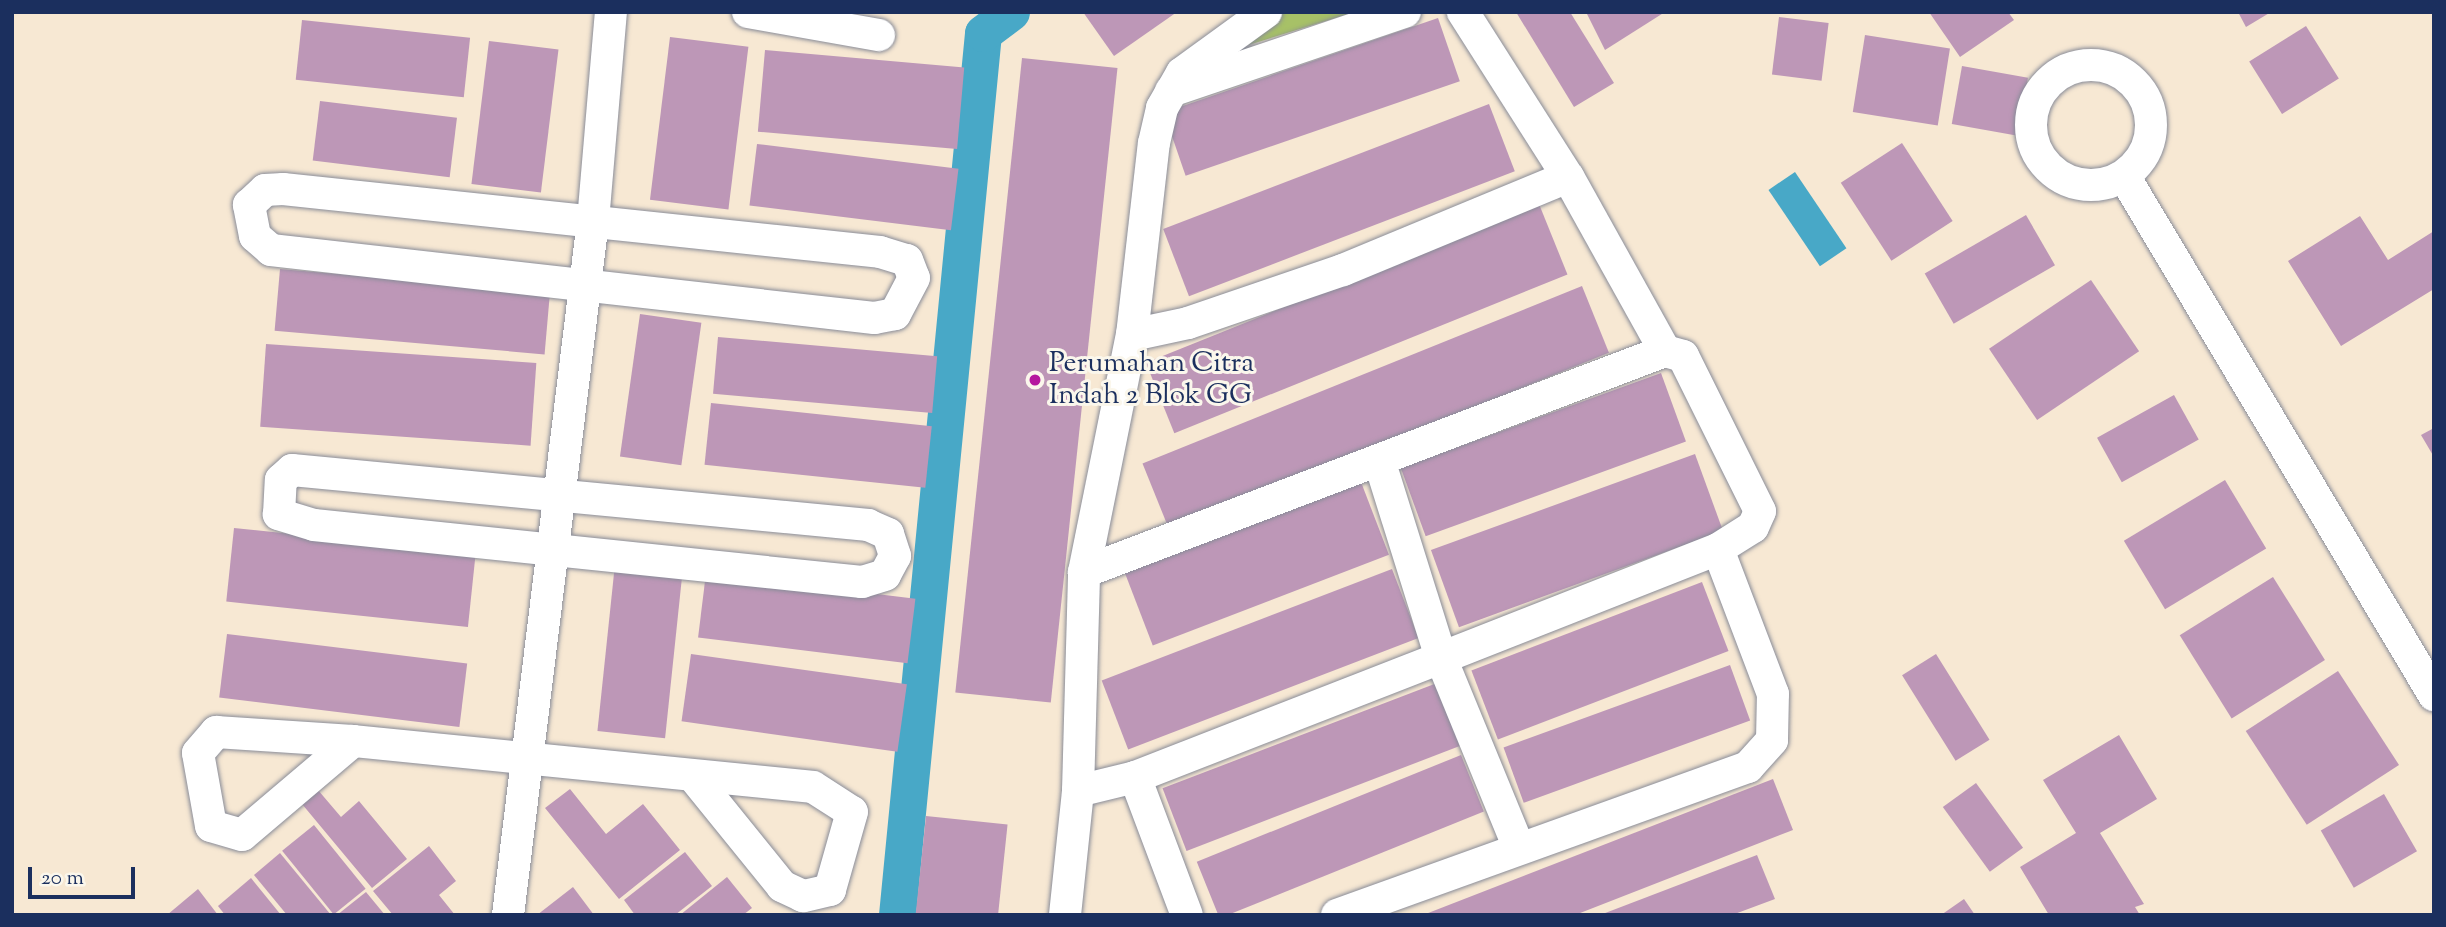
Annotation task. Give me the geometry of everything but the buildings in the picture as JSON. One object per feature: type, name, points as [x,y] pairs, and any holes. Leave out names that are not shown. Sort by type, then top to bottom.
[{"type":"street","points":[[508,915],[530,762],[586,284],[611,12]]},
{"type":"street","points":[[748,12],[879,35]]},
{"type":"street","points":[[1065,915],[1077,791],[1084,572],[1132,335],[1154,143],[1171,91],[1196,59],[1266,12]]},
{"type":"street","points":[[1171,91],[1405,12]]},
{"type":"street","points":[[1463,12],[1569,177],[1665,351]]},
{"type":"street","points":[[2124,176],[2434,695]]},
{"type":"street","points":[[1132,335],[1188,323],[1343,270],[1569,177]]},
{"type":"street","points":[[283,189],[880,252],[907,260],[914,278],[895,314],[874,318],[586,284],[271,250],[255,236],[249,205],[265,190],[283,189]]},
{"type":"street","points":[[1077,791],[1135,777],[1718,549],[1742,538],[1760,511],[1683,356],[1665,351],[1380,463],[1084,572]]},
{"type":"street","points":[[1380,463],[1441,658],[1519,848]]},
{"type":"street","points":[[292,470],[561,495],[868,525],[888,534],[895,556],[885,575],[862,582],[553,548],[291,522],[279,514],[277,498],[281,480],[292,470]]},
{"type":"street","points":[[1337,915],[1748,767],[1772,740],[1773,694],[1718,549]]},
{"type":"street","points":[[352,741],[242,835],[211,825],[198,753],[204,738],[233,731],[352,741],[530,762],[693,776],[813,787],[840,799],[852,812],[851,833],[830,891],[803,896],[782,886],[693,776]]},
{"type":"street","points":[[1135,777],[1186,915]]},
{"type":"green space","points":[[1273,12],[1355,12],[1200,60]]},
{"type":"water","points":[[1795,172],[1846,248],[1820,266],[1768,190]]},
{"type":"waterway","points":[[897,915],[983,33],[1011,12]]},
{"type":"place","name":"Perumahan Citra Indah 2 Blok GG","points":[[1035,380]]}]
